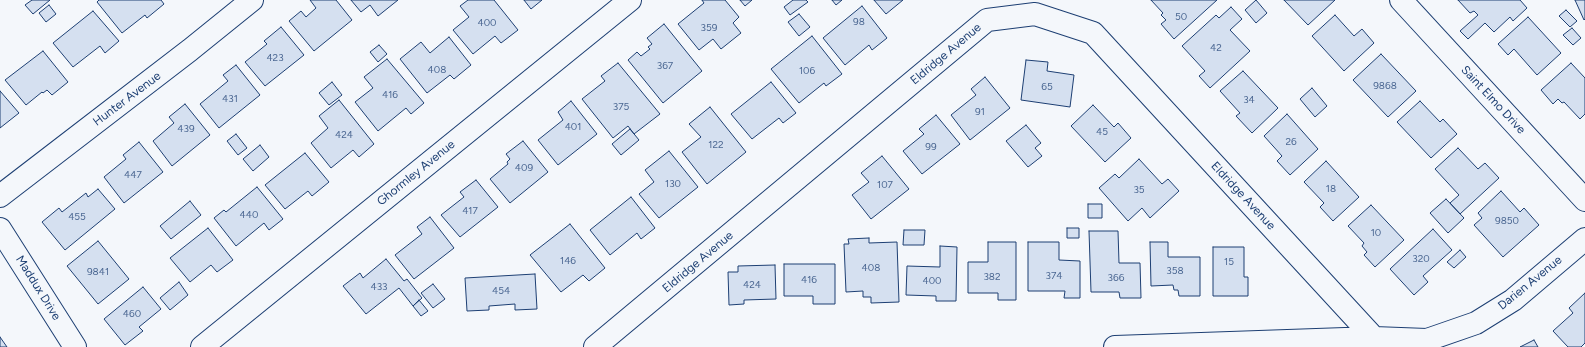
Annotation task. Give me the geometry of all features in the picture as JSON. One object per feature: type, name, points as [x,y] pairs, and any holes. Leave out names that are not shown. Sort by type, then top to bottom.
[{"type":"street","name":"Hunter Avenue","points":[[0,196],[190,50],[252,0]]},
{"type":"street","name":"Ghormley Avenue","points":[[202,347],[630,0]]},
{"type":"street","name":"Saint Elmo Drive","points":[[1401,0],[1585,200]]},
{"type":"street","name":"Eldridge Avenue","points":[[595,347],[987,20],[1035,14],[1094,33],[1374,338]]},
{"type":"street","name":"Maddux Drive","points":[[0,228],[75,347]]},
{"type":"street","name":"Darien Avenue","points":[[1115,347],[1374,338],[1428,340],[1476,323],[1513,300],[1585,239]]},
{"type":"building","points":[[32,0],[50,0],[33,14],[25,5]]},
{"type":"building","points":[[99,0],[161,0],[164,4],[147,18],[145,15],[122,33],[97,2]]},
{"type":"building","points":[[310,0],[336,0],[352,20],[314,51],[289,21],[301,11],[306,17],[316,8]]},
{"type":"building","points":[[351,0],[398,0],[378,16],[370,5],[361,12]]},
{"type":"building","points":[[468,0],[494,0],[518,30],[501,43],[495,36],[473,54],[453,30],[469,17],[460,6]]},
{"type":"building","points":[[524,0],[542,0],[531,9]]},
{"type":"building","points":[[702,0],[725,0],[739,17],[733,23],[741,33],[721,49],[713,39],[699,50],[678,24],[704,3]]},
{"type":"building","points":[[740,0],[752,0],[745,6]]},
{"type":"building","points":[[793,0],[806,0],[808,2],[790,15],[784,7]]},
{"type":"building","points":[[832,0],[842,0],[836,5]]},
{"type":"building","points":[[874,0],[903,0],[886,14]]},
{"type":"building","points":[[1151,0],[1217,0],[1174,39],[1161,24],[1166,20],[1161,15],[1163,13]]},
{"type":"building","points":[[1256,0],[1267,13],[1256,23],[1245,10]]},
{"type":"building","points":[[1284,0],[1335,0],[1308,25]]},
{"type":"building","points":[[1458,0],[1520,0],[1527,8],[1513,21],[1510,17],[1494,32],[1485,23],[1468,39],[1460,31],[1478,15],[1474,11],[1470,13]]},
{"type":"building","points":[[1575,0],[1585,0],[1584,20]]},
{"type":"building","points":[[49,5],[56,14],[46,22],[39,13]]},
{"type":"building","points":[[862,6],[887,38],[872,50],[869,45],[845,65],[823,38]]},
{"type":"building","points":[[1231,7],[1242,19],[1230,30],[1250,51],[1210,88],[1199,76],[1205,71],[1182,46],[1216,15],[1219,18]]},
{"type":"building","points":[[1566,10],[1577,21],[1570,27],[1559,16]]},
{"type":"building","points":[[93,11],[119,41],[105,53],[100,46],[73,67],[53,43]]},
{"type":"building","points":[[799,14],[810,27],[799,36],[788,22]]},
{"type":"building","points":[[1335,15],[1354,36],[1362,29],[1374,43],[1344,71],[1312,36]]},
{"type":"building","points":[[1528,17],[1561,53],[1537,75],[1514,49],[1508,55],[1498,44]]},
{"type":"building","points":[[664,24],[702,71],[663,103],[628,60],[637,52],[641,56],[650,49],[648,47],[652,44],[647,38]]},
{"type":"building","points":[[281,27],[304,55],[265,86],[245,62],[267,44],[264,41]]},
{"type":"building","points":[[1572,28],[1581,38],[1573,45],[1563,35]]},
{"type":"building","points":[[812,36],[842,74],[826,86],[824,83],[799,103],[771,69]]},
{"type":"building","points":[[449,37],[471,65],[454,79],[450,75],[427,93],[400,59],[421,42],[430,53]]},
{"type":"building","points":[[379,45],[387,54],[378,62],[370,52]]},
{"type":"building","points":[[43,51],[68,82],[52,95],[47,90],[43,93],[42,92],[26,105],[5,80]]},
{"type":"building","points":[[1381,54],[1416,91],[1388,117],[1353,80]]},
{"type":"building","points":[[387,59],[424,103],[411,114],[406,108],[378,131],[355,102],[373,88],[364,77]]},
{"type":"building","points":[[1026,60],[1048,62],[1047,71],[1074,75],[1070,107],[1021,100]]},
{"type":"building","points":[[618,63],[660,114],[634,134],[628,126],[613,138],[582,99],[605,81],[601,76]]},
{"type":"building","points":[[1571,63],[1585,78],[1585,114],[1580,119],[1564,102],[1562,103],[1558,99],[1553,104],[1541,90]]},
{"type":"building","points":[[236,65],[260,95],[219,128],[200,104],[228,81],[223,75]]},
{"type":"building","points":[[1243,71],[1278,108],[1252,133],[1236,116],[1240,113],[1220,91]]},
{"type":"building","points":[[985,77],[1010,108],[970,140],[951,115],[976,95],[971,89]]},
{"type":"building","points":[[332,82],[342,95],[329,105],[319,93]]},
{"type":"building","points":[[771,82],[796,113],[783,123],[779,118],[752,139],[731,114]]},
{"type":"building","points":[[1312,88],[1327,106],[1315,117],[1300,99]]},
{"type":"building","points":[[0,91],[19,113],[0,128]]},
{"type":"building","points":[[339,100],[374,144],[359,157],[353,150],[331,168],[311,143],[328,128],[319,116]]},
{"type":"building","points":[[571,101],[597,134],[558,165],[538,140],[563,120],[558,112]]},
{"type":"building","points":[[1420,101],[1440,122],[1443,119],[1457,134],[1431,158],[1397,122]]},
{"type":"building","points":[[185,104],[210,135],[172,166],[153,141],[174,123],[169,117]]},
{"type":"building","points":[[1093,105],[1114,127],[1118,123],[1131,138],[1105,162],[1071,126]]},
{"type":"building","points":[[710,107],[746,152],[707,184],[682,152],[701,137],[689,124]]},
{"type":"building","points":[[1287,114],[1318,149],[1290,175],[1277,161],[1282,156],[1264,136]]},
{"type":"building","points":[[936,115],[960,144],[922,174],[903,151],[924,134],[919,129]]},
{"type":"building","points":[[1026,125],[1041,143],[1035,148],[1042,156],[1028,167],[1006,141]]},
{"type":"building","points":[[630,129],[639,140],[621,155],[612,144]]},
{"type":"building","points":[[236,134],[247,148],[238,155],[227,141]]},
{"type":"building","points":[[523,141],[548,172],[510,203],[490,179],[508,164],[507,162],[510,159],[506,154]]},
{"type":"building","points":[[139,142],[163,172],[124,203],[104,177],[126,159],[123,155]]},
{"type":"building","points":[[260,145],[269,157],[253,171],[243,159]]},
{"type":"building","points":[[1458,148],[1478,169],[1485,163],[1499,178],[1460,214],[1450,203],[1459,195],[1435,169]]},
{"type":"building","points":[[669,151],[698,187],[659,218],[639,194],[654,182],[645,170]]},
{"type":"building","points":[[305,153],[329,182],[312,196],[308,191],[285,209],[265,185]]},
{"type":"building","points":[[882,156],[909,189],[871,219],[852,195],[869,182],[861,173]]},
{"type":"building","points":[[1139,159],[1162,184],[1168,179],[1179,191],[1150,218],[1142,208],[1128,221],[1099,188],[1115,174],[1119,178]]},
{"type":"building","points":[[1326,161],[1359,197],[1333,221],[1320,207],[1324,203],[1304,182]]},
{"type":"building","points":[[476,180],[498,207],[460,237],[441,215],[464,197],[460,192]]},
{"type":"building","points":[[257,187],[283,219],[269,230],[264,223],[236,246],[214,218],[224,210],[226,212]]},
{"type":"building","points":[[98,189],[115,209],[65,250],[42,222],[59,208],[62,212],[86,193],[88,197]]},
{"type":"building","points":[[1501,191],[1520,212],[1524,208],[1539,225],[1503,257],[1474,225],[1482,218],[1478,213]]},
{"type":"building","points":[[631,197],[655,228],[641,239],[637,233],[610,255],[590,230]]},
{"type":"building","points":[[1446,199],[1464,218],[1448,233],[1430,213]]},
{"type":"building","points":[[190,201],[201,215],[171,239],[160,226]]},
{"type":"building","points":[[1088,204],[1102,204],[1102,218],[1088,218]]},
{"type":"building","points":[[1371,205],[1404,240],[1375,267],[1364,255],[1367,252],[1362,246],[1364,243],[1348,226]]},
{"type":"building","points":[[430,217],[454,248],[414,279],[395,255],[422,234],[417,227]]},
{"type":"building","points":[[570,224],[605,268],[589,281],[583,275],[561,292],[530,255]]},
{"type":"building","points":[[208,228],[233,260],[217,272],[211,265],[190,282],[170,258]]},
{"type":"building","points":[[1067,228],[1079,228],[1079,238],[1067,238]]},
{"type":"building","points":[[1433,229],[1452,250],[1423,276],[1428,282],[1414,295],[1390,269]]},
{"type":"building","points":[[904,230],[925,230],[924,245],[903,245]]},
{"type":"building","points":[[1089,231],[1118,231],[1119,263],[1140,263],[1141,298],[1120,298],[1119,292],[1091,292]]},
{"type":"building","points":[[869,238],[869,243],[897,242],[899,302],[871,303],[871,297],[863,297],[863,291],[846,292],[844,244],[849,244],[848,239]]},
{"type":"building","points":[[98,241],[129,279],[98,304],[67,266]]},
{"type":"building","points":[[988,242],[1016,242],[1016,300],[998,300],[998,293],[968,293],[968,262],[988,262]]},
{"type":"building","points":[[1028,242],[1059,242],[1059,260],[1080,261],[1080,298],[1064,298],[1065,291],[1028,291]]},
{"type":"building","points":[[1150,242],[1168,242],[1168,257],[1200,257],[1200,296],[1179,296],[1178,290],[1174,290],[1173,285],[1151,286]]},
{"type":"building","points":[[940,246],[957,247],[956,301],[936,301],[936,296],[906,295],[907,266],[940,267]]},
{"type":"building","points":[[1213,247],[1244,247],[1244,277],[1248,277],[1248,296],[1213,296]]},
{"type":"building","points":[[1460,250],[1466,257],[1454,268],[1447,262]]},
{"type":"building","points":[[386,259],[404,281],[407,279],[422,298],[413,306],[399,288],[366,314],[343,286],[360,273],[363,278]]},
{"type":"building","points":[[784,264],[835,264],[835,304],[813,304],[813,296],[784,296]]},
{"type":"building","points":[[775,265],[776,299],[744,300],[744,304],[729,305],[728,272],[738,272],[738,266]]},
{"type":"building","points":[[535,274],[537,309],[515,310],[515,304],[489,306],[489,310],[467,311],[465,278]]},
{"type":"building","points":[[179,282],[188,295],[170,310],[160,298]]},
{"type":"building","points":[[433,284],[445,299],[433,308],[421,293]]},
{"type":"building","points":[[143,287],[161,309],[139,327],[143,331],[125,345],[104,319]]},
{"type":"building","points":[[1585,293],[1585,343],[1581,347],[1568,347],[1553,331],[1573,313],[1569,308]]},
{"type":"building","points":[[419,300],[428,311],[421,316],[413,306]]},
{"type":"building","points":[[0,337],[7,347],[0,347]]},
{"type":"building","points":[[1534,340],[1538,347],[1520,347]]}]
